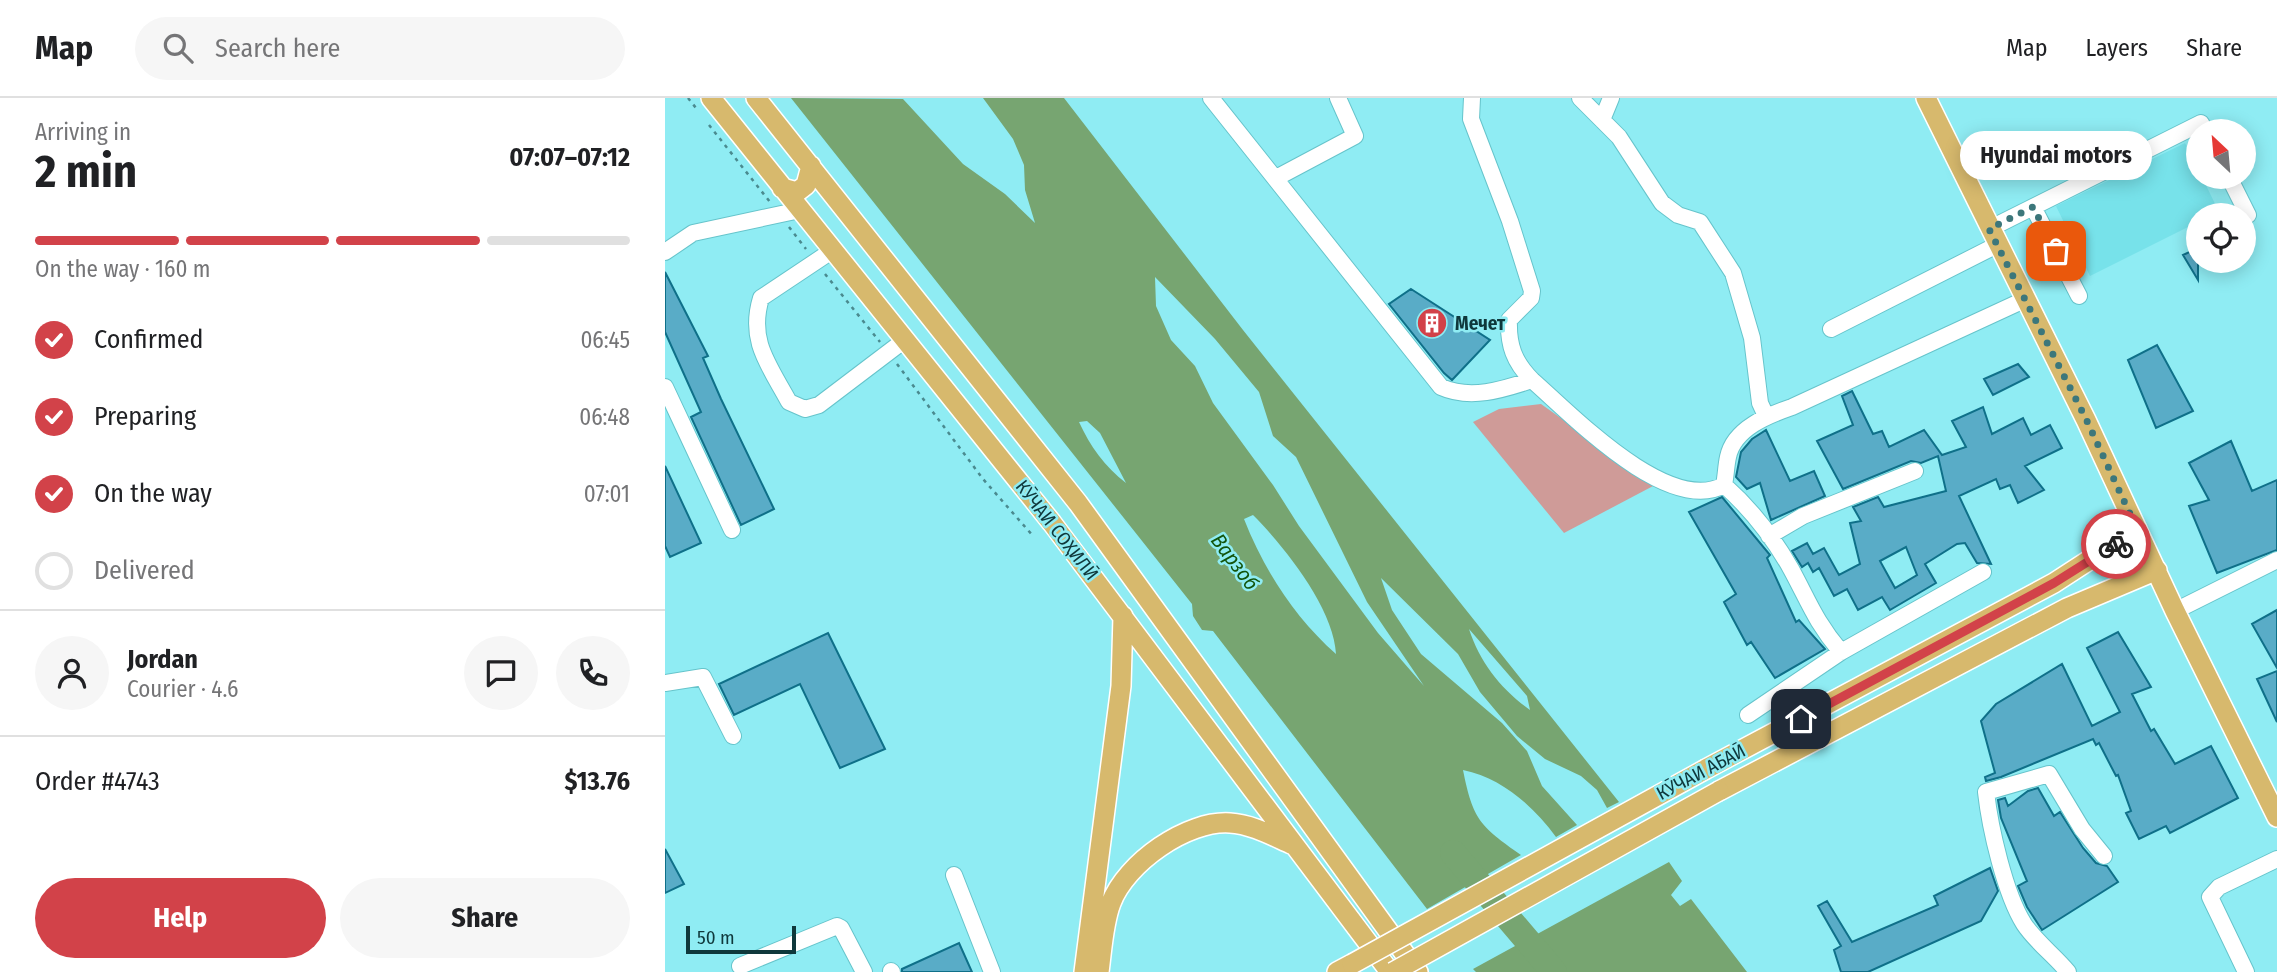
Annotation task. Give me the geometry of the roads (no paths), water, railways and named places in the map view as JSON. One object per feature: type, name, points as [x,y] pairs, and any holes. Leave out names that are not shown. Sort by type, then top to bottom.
[{"type":"main road","points":[[757,98],[1078,503],[1418,972]]},
{"type":"main road","points":[[1926,98],[2024,300],[2086,419],[2175,611],[2277,817]]},
{"type":"main road","name":"КӮЧАИ СОҲИЛӢ","points":[[704,103],[782,188],[907,339],[1123,616],[1292,844],[1392,972]]},
{"type":"main road","points":[[782,188],[797,191],[806,185],[811,166]]},
{"type":"main road","points":[[833,250],[838,238],[848,230],[861,228]]},
{"type":"main road","name":"КӮЧАИ АБАӢ","points":[[1344,968],[1706,769],[2054,583],[2137,529]]},
{"type":"main road","name":"КӮЧАИ АБАӢ","points":[[1392,972],[1720,791],[2067,608],[2157,570]]},
{"type":"main road","points":[[1084,972],[1122,686],[1123,616]]},
{"type":"main road","points":[[1099,972],[1112,900],[1142,859],[1168,841],[1211,824],[1232,822],[1292,844]]},
{"type":"street","points":[[1211,98],[1441,387],[1454,393],[1501,391],[1532,380]]},
{"type":"street","points":[[1276,178],[1355,136],[1338,98]]},
{"type":"street","points":[[1472,98],[1471,119],[1510,221],[1532,292],[1531,298],[1509,320],[1508,336],[1520,368],[1592,432],[1654,478],[1707,492],[1724,485]]},
{"type":"street","points":[[1580,98],[1619,137],[1663,203],[1678,215],[1700,222],[1733,273],[1752,338],[1758,388],[1766,416]]},
{"type":"street","points":[[1602,120],[1611,98]]},
{"type":"street","points":[[1831,329],[1993,237],[2033,207],[2186,130]]},
{"type":"street","points":[[2033,207],[2079,296]]},
{"type":"street","points":[[665,252],[693,233],[800,211]]},
{"type":"street","points":[[833,250],[761,298],[755,318],[756,340],[789,402],[805,409],[819,405],[907,339]]},
{"type":"street","points":[[1724,485],[1728,453],[1741,434],[1766,416],[1793,407],[2024,300]]},
{"type":"street","points":[[665,387],[732,530]]},
{"type":"street","points":[[1769,537],[1803,516],[1915,471]]},
{"type":"street","points":[[1724,485],[1750,509],[1791,569],[1821,628],[1840,652]]},
{"type":"street","points":[[2175,611],[2277,560]]},
{"type":"street","points":[[1748,715],[1840,652],[1983,572]]},
{"type":"street","points":[[665,683],[703,677],[733,736]]},
{"type":"street","points":[[2069,972],[2024,924],[2008,883],[1989,819],[1986,792],[2049,774],[2082,829],[2104,856]]},
{"type":"street","points":[[2246,972],[2210,897],[2219,887],[2277,859]]},
{"type":"street","points":[[954,875],[992,972]]},
{"type":"street","points":[[740,966],[837,926],[841,928],[864,972]]},
{"type":"water","points":[[791,98],[903,99],[963,164],[1005,194],[1035,223],[1025,190],[1024,165],[1013,139],[983,98],[1064,98],[1243,330],[1619,802],[1607,808],[1597,790],[1581,776],[1545,759],[1517,736],[1480,692],[1458,654],[1381,578],[1392,610],[1421,654],[1502,723],[1527,751],[1542,786],[1577,825],[1556,837],[1527,804],[1515,795],[1491,779],[1463,770],[1480,820],[1496,837],[1521,855],[1427,909],[1213,631],[1202,630],[1193,616],[1192,604]],"holes":[[[1155,277],[1215,339],[1259,392],[1273,436],[1296,457],[1367,602],[1424,686],[1378,633],[1299,526],[1273,485],[1213,403],[1195,366],[1171,340],[1156,306]],[[1087,421],[1100,433],[1126,483],[1099,456],[1079,422]],[[1253,515],[1306,580],[1327,618],[1336,654],[1307,625],[1282,592],[1261,557],[1244,519]],[[1469,629],[1527,696],[1530,710],[1493,674]]]},
{"type":"water","points":[[1669,862],[1682,881],[1671,895],[1680,906],[1691,899],[1747,972],[1476,972],[1473,969]]},
{"type":"waterway","name":"Варзоб","points":[[1453,853],[1554,972]]},
{"type":"place","name":"Hyundai motors","points":[[2056,251]]},
{"type":"place","name":"Мечет","points":[[1432,323]]}]
